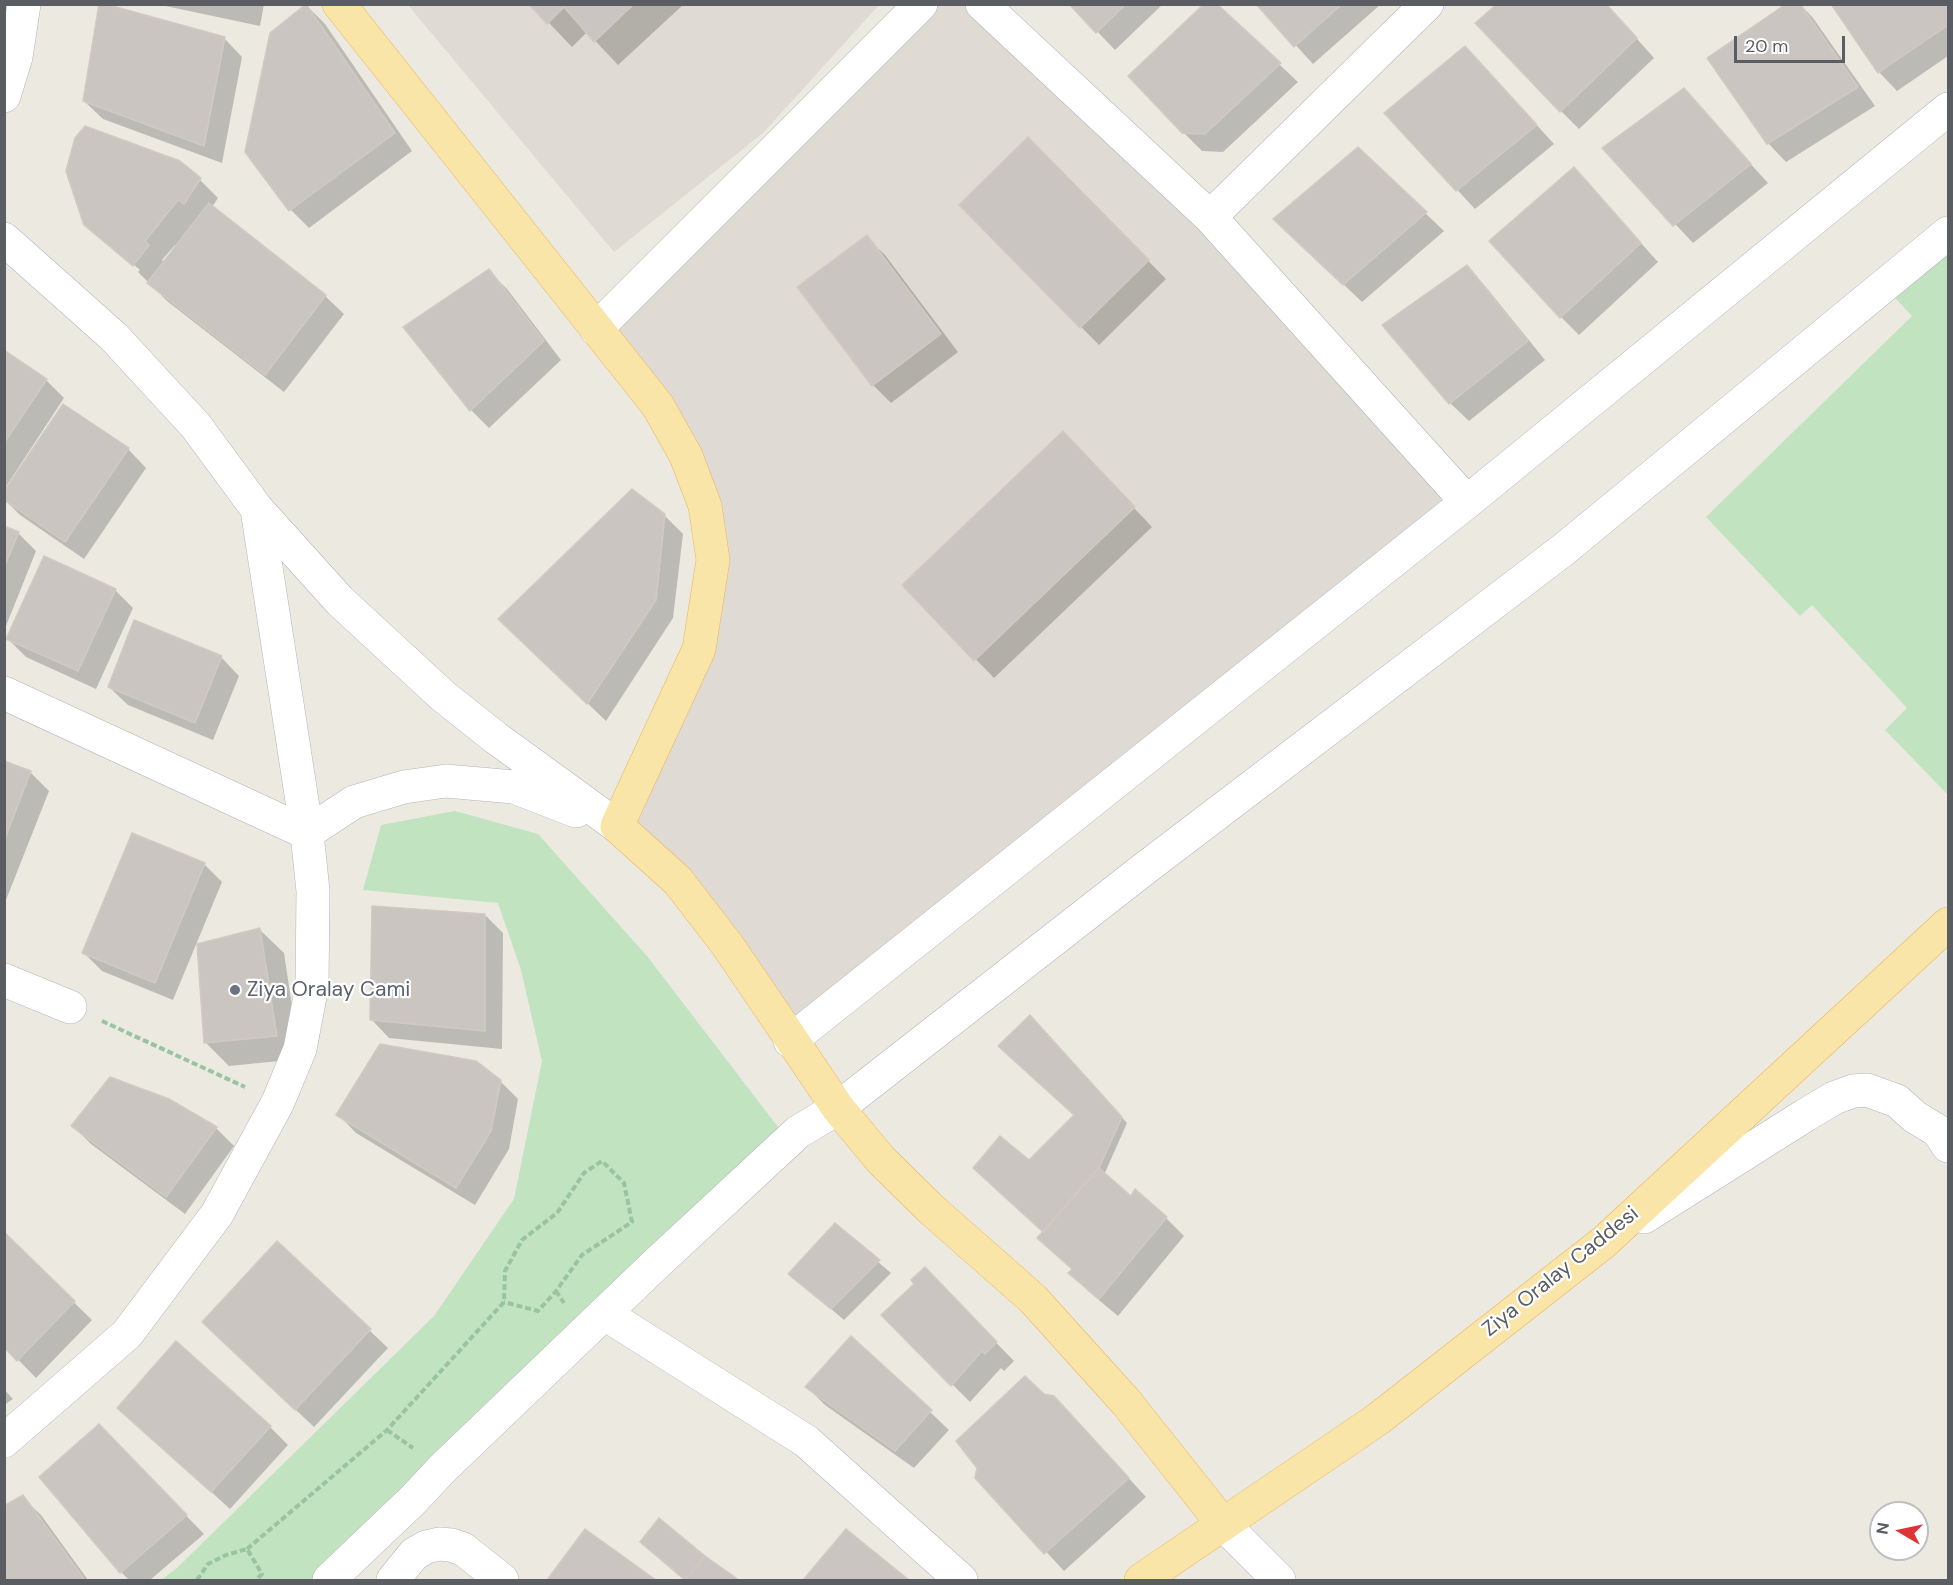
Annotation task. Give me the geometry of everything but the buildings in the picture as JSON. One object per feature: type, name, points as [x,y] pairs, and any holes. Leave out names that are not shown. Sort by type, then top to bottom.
[{"type":"main road","points":[[339,4],[658,406],[686,456],[705,506],[713,560],[699,649],[617,826],[678,881],[728,946],[790,1041],[838,1108],[881,1160],[932,1210],[1033,1299],[1126,1402],[1223,1524]]},
{"type":"main road","name":"Ziya Oralay Caddesi","points":[[1141,1581],[1378,1419],[1604,1242],[1948,924]]},
{"type":"street","points":[[4,96],[16,57],[24,4]]},
{"type":"street","points":[[596,329],[921,4]]},
{"type":"street","points":[[982,4],[1210,217],[1467,502]]},
{"type":"street","points":[[1210,217],[1427,4]]},
{"type":"street","points":[[790,1041],[1467,502],[1948,109]]},
{"type":"street","points":[[329,1581],[658,1262],[798,1132],[838,1108],[1144,869],[1563,550],[1948,233]]},
{"type":"street","points":[[4,238],[114,337],[196,426],[257,509],[340,601],[443,696],[496,738],[617,826]]},
{"type":"street","points":[[4,1441],[127,1334],[217,1214],[278,1102],[300,1049],[312,986],[313,891],[307,833],[257,509]]},
{"type":"street","points":[[4,693],[307,833]]},
{"type":"street","points":[[307,833],[354,802],[404,787],[446,781],[514,787],[617,826]]},
{"type":"street","points":[[4,980],[70,1006]]},
{"type":"street","points":[[1604,1242],[1804,1116],[1834,1098],[1853,1091],[1867,1090],[1897,1101],[1938,1131],[1948,1146]]},
{"type":"street","points":[[605,1314],[806,1441],[960,1581]]},
{"type":"street","points":[[1223,1524],[1279,1581]]},
{"type":"street","points":[[393,1581],[414,1554],[426,1547],[439,1544],[463,1549],[502,1581]]},
{"type":"path","points":[[70,1006],[278,1102]]},
{"type":"path","points":[[196,1581],[208,1564],[226,1555],[247,1550],[387,1430],[504,1302],[505,1271],[522,1240],[557,1213],[584,1173],[602,1161],[624,1183],[632,1222],[582,1255],[538,1311],[504,1302]]},
{"type":"path","points":[[247,1550],[262,1574],[256,1581]]},
{"type":"shaded area","points":[[408,5],[879,5],[763,133],[614,252]]},
{"type":"shaded area","points":[[921,5],[982,5],[1467,502],[790,1041],[617,826],[699,649],[705,506],[596,329]]},
{"type":"green space","points":[[1948,233],[1948,795],[1885,730],[1907,708],[1812,605],[1800,616],[1706,517],[1912,316],[1884,286]]},
{"type":"green space","points":[[455,811],[538,834],[647,956],[781,1131],[318,1580],[161,1580],[177,1568],[434,1316],[514,1199],[542,1061],[521,970],[498,903],[363,890],[381,825]]},
{"type":"place","name":"Ziya Oralay Cami","points":[[235,990]]}]
